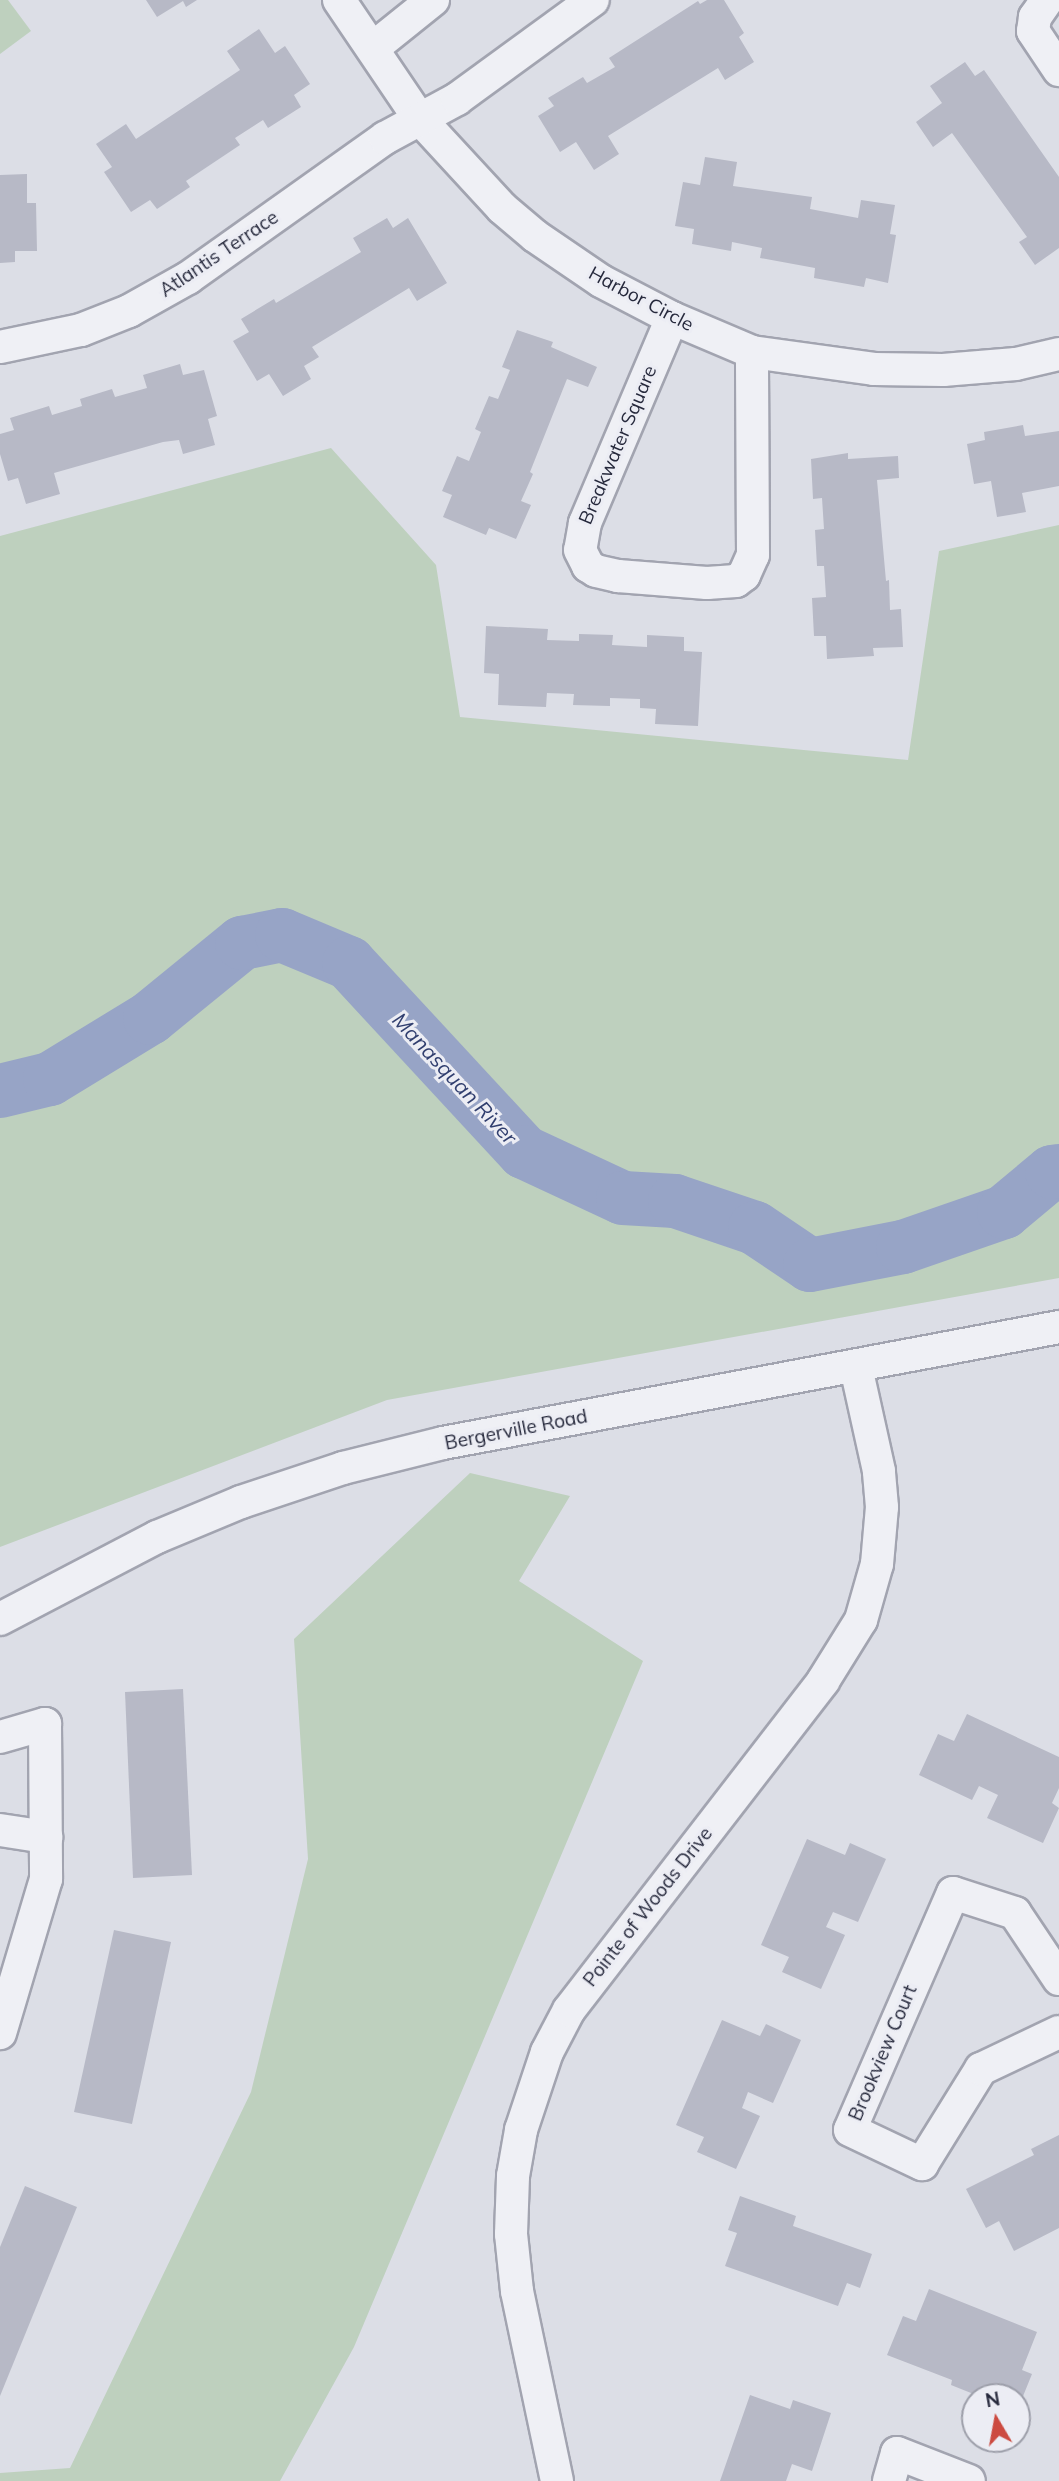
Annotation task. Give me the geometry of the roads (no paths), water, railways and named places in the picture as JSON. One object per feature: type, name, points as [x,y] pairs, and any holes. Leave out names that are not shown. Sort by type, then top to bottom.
[{"type":"street","name":"Harbor Circle","points":[[339,0],[419,118],[474,180],[535,236],[601,281],[672,318],[752,352],[874,369],[943,370],[1016,363],[1059,354]]},
{"type":"street","points":[[373,48],[433,0]]},
{"type":"street","name":"Atlantis Terrace","points":[[0,347],[81,330],[129,311],[188,278],[385,138],[457,99],[593,0]]},
{"type":"street","points":[[1047,0],[1035,17],[1033,31],[1059,70]]},
{"type":"street","name":"Breakwater Square","points":[[672,318],[582,532],[580,550],[588,566],[596,571],[618,576],[707,583],[736,581],[744,575],[753,555],[752,352]]},
{"type":"street","name":"Bergerville Road","points":[[0,1619],[157,1538],[241,1503],[343,1468],[443,1443],[1059,1327]]},
{"type":"street","name":"Pointe of Woods Drive","points":[[556,2481],[516,2279],[511,2234],[513,2176],[521,2130],[547,2052],[569,2010],[823,1681],[861,1620],[877,1564],[882,1507],[879,1471],[856,1367]]},
{"type":"street","points":[[0,1737],[45,1724],[46,1879],[0,2033]]},
{"type":"street","points":[[0,1830],[46,1837]]},
{"type":"street","name":"Brookview Court","points":[[1059,1979],[1015,1913],[953,1893],[850,2130],[922,2164],[981,2069],[1059,2032]]},
{"type":"street","points":[[888,2481],[897,2453],[969,2481]]},
{"type":"waterway","name":"Manasquan River","points":[[0,1091],[50,1079],[150,1018],[242,943],[282,935],[349,963],[524,1152],[623,1198],[675,1201],[755,1228],[810,1265],[903,1247],[1004,1212],[1052,1172],[1059,1171]]}]
